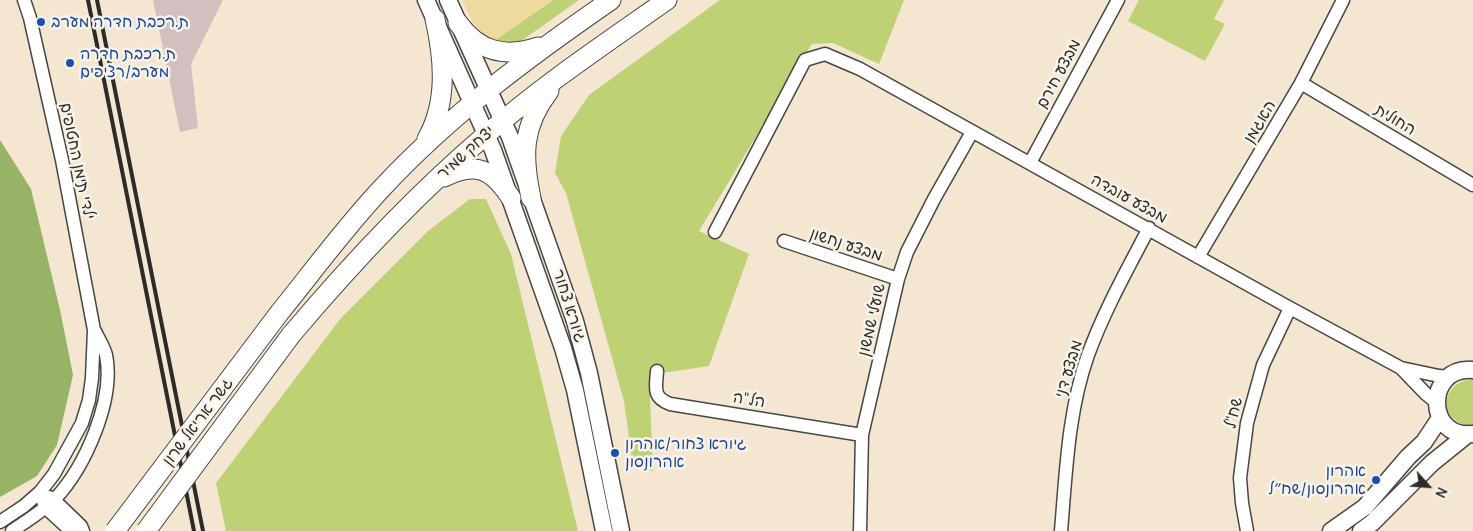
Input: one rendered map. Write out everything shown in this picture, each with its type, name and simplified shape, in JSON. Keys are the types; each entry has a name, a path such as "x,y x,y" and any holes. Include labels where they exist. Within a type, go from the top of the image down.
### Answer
{"main road":[{"name":"יצחק שמיר","path":"280,312 356,217 423,146 473,102 547,44 611,0"},
{"name":"יצחק שמיר","path":"291,335 365,250 406,208 487,134 564,74 667,0"},
{"path":"423,146 437,116 442,85 441,52 435,19"},
{"path":"458,23 482,45 501,53 527,51 547,44"},
{"path":"531,198 524,155 529,128 544,98 564,74"},
{"path":"432,184 455,171 480,169 494,176 503,185 511,198"},
{"name":"גשר אריאל שרון","path":"115,531 280,312"},
{"name":"גשר אריאל שרון","path":"146,531 291,335"}],"street":[{"name":"ילדי תימן החטופים","path":"0,522 24,506 40,492 63,460 82,423 89,400 92,378 94,330 62,160 30,18 24,0"},
{"name":"גיורא צחור","path":"426,0 487,134 563,348 575,390 604,531"},
{"name":"גיורא צחור","path":"448,0 503,120 575,321 587,364 622,531"},
{"name":"מבצע חירם","path":"1030,163 1118,0"},
{"name":"האגמן","path":"1198,257 1301,83 1344,0"},
{"name":"מבצע עובדה","path":"715,232 805,60 825,54 860,69 1290,308 1402,368 1448,377"},
{"name":"החולית","path":"1301,83 1473,184"},
{"name":"שועלי שמשון","path":"860,531 862,435 898,279 907,252 916,234 972,132"},
{"name":"מבצע דני","path":"1061,531 1074,410 1088,356 1109,305 1148,228"},
{"name":"מבצע נחשון","path":"784,241 898,279"},
{"name":"שח\"ל","path":"1247,531 1240,478 1247,423 1263,365 1290,308"},
{"name":"ילדי תימן החטופים","path":"12,531 50,503 65,486 87,450 98,424 104,402 107,376 106,354 94,330"},
{"name":"מבצע עובדה","path":"1402,368 1436,402"},
{"path":"1471,434 1452,430 1440,418 1436,402 1438,392 1448,377 1457,372 1473,370"},
{"name":"הל\"ה","path":"657,371 656,392 661,400 670,404 862,435"},
{"path":"1331,531 1364,507 1408,457 1424,442 1440,418"},
{"path":"1361,531 1372,523 1432,463 1471,434"},
{"path":"40,492 71,531"},
{"path":"50,503 81,526 83,531"}],"shaded area":[{"path":"153,0 223,0 191,64 198,128 180,132"}],"green space":[{"path":"553,0 579,0 516,43 491,43"},
{"path":"720,0 904,0 879,64 833,43 812,44 699,231 749,254 709,366 649,375 653,471 633,467 624,401 566,193 555,173 561,136 589,95"},
{"path":"1139,0 1224,0 1214,19 1225,24 1205,61 1128,21"},
{"path":"0,140 31,189 60,310 73,375 57,445 37,476 0,497"},
{"path":"470,199 486,199 511,254 578,531 226,531 216,483 341,318 428,231"},
{"path":"1473,379 1473,426 1462,424 1453,418 1448,411 1447,403 1448,395 1453,387"}],"sand":[{"path":"462,0 552,0 491,43 473,23"}],"railway":[{"path":"88,0 194,531"},
{"path":"97,0 203,531"}],"place":[{"name":"ת.רכבת חדרה מערב","path":"41,22"},
{"name":"ת.רכבת חדרה מערב/רציפים","path":"70,63"},
{"name":"גיורא צחור/אהרון אהרונסון","path":"615,453"},
{"name":"אהרון אהרונסון/שח״ל","path":"1376,480"}]}
